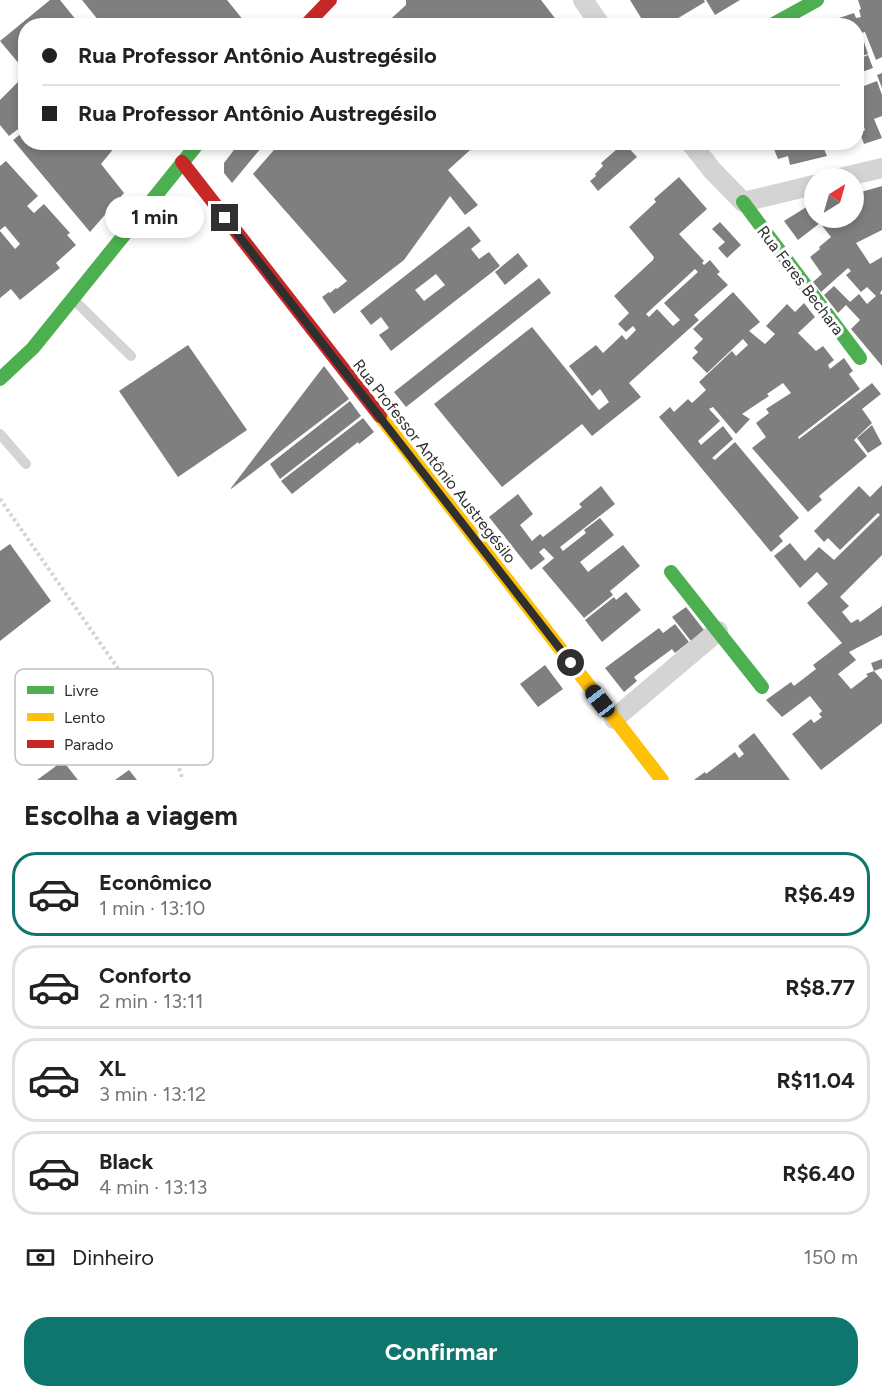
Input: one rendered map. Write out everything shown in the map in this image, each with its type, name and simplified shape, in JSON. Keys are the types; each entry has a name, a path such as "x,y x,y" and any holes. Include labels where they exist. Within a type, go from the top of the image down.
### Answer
{"street":[{"path":"313,18 330,0"},
{"path":"583,0 595,18"},
{"path":"784,18 817,0"},
{"path":"0,379 33,348 192,150"},
{"name":"Rua Feres Bechara","path":"696,150 743,202 860,358"},
{"name":"Rua Professor Antônio Austregésilo","path":"182,162 662,780"},
{"path":"864,172 882,168"},
{"path":"743,202 804,187"},
{"path":"671,572 762,687"},
{"path":"614,719 718,631"}],"lane":[{"path":"72,298 130,356"},
{"path":"0,434 26,464"}],"path":[{"path":"0,500 118,669"},
{"path":"177,765 183,780"}],"building":[{"path":"50,0 60,0 75,18 28,18"},
{"path":"82,0 227,0 242,18 97,18"},
{"path":"406,0 541,0 555,18 392,18 406,5"},
{"path":"630,0 704,0 705,2 678,18 641,18"},
{"path":"706,0 740,0 715,15"},
{"path":"858,0 882,0 882,57 876,60 864,32 864,18 856,18 861,17 859,10 861,9"},
{"path":"854,13 856,18 839,18"},
{"path":"18,26 18,62 0,41"},
{"path":"864,42 868,54 864,55"},
{"path":"868,55 873,68 864,71 864,57"},
{"path":"882,73 882,88 877,75"},
{"path":"877,81 882,95 882,116 874,119 882,138 864,144 865,130 864,86"},
{"path":"18,82 18,129 9,136 0,125 0,100"},
{"path":"18,136 18,146 13,140"},
{"path":"21,150 112,150 101,164 124,193 90,232"},
{"path":"234,150 259,150 232,183 224,173 224,163"},
{"path":"274,150 470,150 448,170 478,205 465,215 450,196 404,260 334,314 322,297 347,281 253,174"},
{"path":"616,150 630,150 637,157 598,191 590,181 603,166 601,163"},
{"path":"774,150 824,150 827,156 790,165 788,156 778,159"},
{"path":"6,161 38,196 27,206 34,213 44,204 70,233 67,235 76,245 56,263 60,268 20,300 11,289 0,298 0,231 15,249 20,244 5,226 0,230 0,166"},
{"path":"679,177 707,209 679,234 704,261 702,263 704,265 710,260 720,272 717,274 728,285 694,315 699,320 629,383 641,397 592,436 582,424 502,487 434,404 532,327 599,410 609,402 600,389 592,396 569,366 596,345 603,353 622,335 626,340 636,330 633,326 626,332 618,324 629,313 614,296 653,260 654,257 629,227 656,202 654,199","holes":["695,269 698,272 664,303 680,320 673,326 657,309 649,317 646,314"]},
{"path":"882,186 882,230 856,243 870,264 882,257 882,290 880,293 882,295 882,366 851,329 860,320 846,305 838,313 824,295 834,286 850,302 859,294 867,304 876,296 867,287 861,292 846,275 851,271 848,268 821,292 813,282 822,274 810,257 831,237 824,228 864,228 864,191"},
{"path":"804,208 804,228 814,228 798,240 784,221"},
{"path":"720,222 741,245 727,258 718,248 725,242 712,229"},
{"path":"469,226 481,241 471,249 479,259 489,252 500,266 391,351 379,335 389,328 381,317 371,325 360,311","holes":["436,274 445,285 424,301 415,290"]},
{"path":"518,253 528,266 505,285 495,272"},
{"path":"539,278 551,293 406,407 394,392"},
{"path":"733,292 760,322 749,331 765,344 775,334 766,326 787,304 795,312 804,303 815,317 798,333 816,351 823,346 834,360 828,365 830,369 844,358 853,371 849,374 860,389 798,437 799,439 872,383 881,394 862,409 872,423 854,440 867,456 819,496 822,500 808,512 752,448 766,437 756,423 769,413 766,409 791,393 783,383 767,394 769,396 742,414 750,419 736,434 713,407 709,409 720,421 698,441 701,445 723,426 733,439 712,458 715,460 735,442 799,518 779,536 783,541 771,552 659,417 670,407 674,412 688,399 692,403 706,390 699,382 732,351 736,356 748,345 743,339 707,373 692,358 698,352 694,348 703,339 693,329"},
{"path":"188,345 247,430 178,477 119,391"},
{"path":"324,366 349,399 231,489 231,488"},
{"path":"350,401 361,416 280,479 270,464"},
{"path":"363,418 374,432 292,494 281,481"},
{"path":"872,425 882,444 868,453 857,438"},
{"path":"882,485 882,555 840,597 849,606 842,612 851,623 858,619 860,622 882,606 882,635 849,652 856,660 838,674 851,689 868,676 866,674 874,671 882,680 882,723 821,770 792,734 811,719 814,723 822,717 819,714 822,711 810,696 782,717 766,700 791,682 794,686 816,669 813,665 842,643 807,603 828,584 817,572 800,588 774,556 790,543 805,561 819,547 834,560 880,515 878,513 840,550 828,538 824,542 814,531 859,486 870,497"},
{"path":"601,486 615,504 560,547 563,551 586,533 584,530 600,518 614,535 580,562 588,572 623,545 640,566 610,591 613,595 584,618 542,568 554,558 544,548 539,552 545,559 531,570 489,517 518,494 533,514 520,525 532,541 540,534 543,537 582,507 579,504"},
{"path":"10,544 51,601 0,641 0,551"},
{"path":"626,592 641,610 602,642 585,620 614,597 616,600"},
{"path":"686,607 704,630 691,641 672,617"},
{"path":"675,624 689,642 675,653 672,649 634,677 637,681 624,692 605,668 659,628 663,633"},
{"path":"882,659 882,668 874,671 871,663"},
{"path":"545,665 563,689 538,707 520,684"},
{"path":"754,733 790,780 694,780 705,772 706,774 735,752 739,758 744,754 738,746"},
{"path":"58,765 66,765 78,780 37,780"},
{"path":"129,770 137,780 115,780"}],"traffic: fast":[{"path":"784,18 817,0"},
{"path":"0,379 33,348 193,150"},
{"path":"743,202 860,358"},
{"path":"671,572 762,687"}],"traffic: slow":[{"path":"380,416 662,780"}],"traffic: jam":[{"path":"313,18 330,0"},
{"path":"182,162 380,416"}],"route":[{"path":"225,218 571,663"}]}
